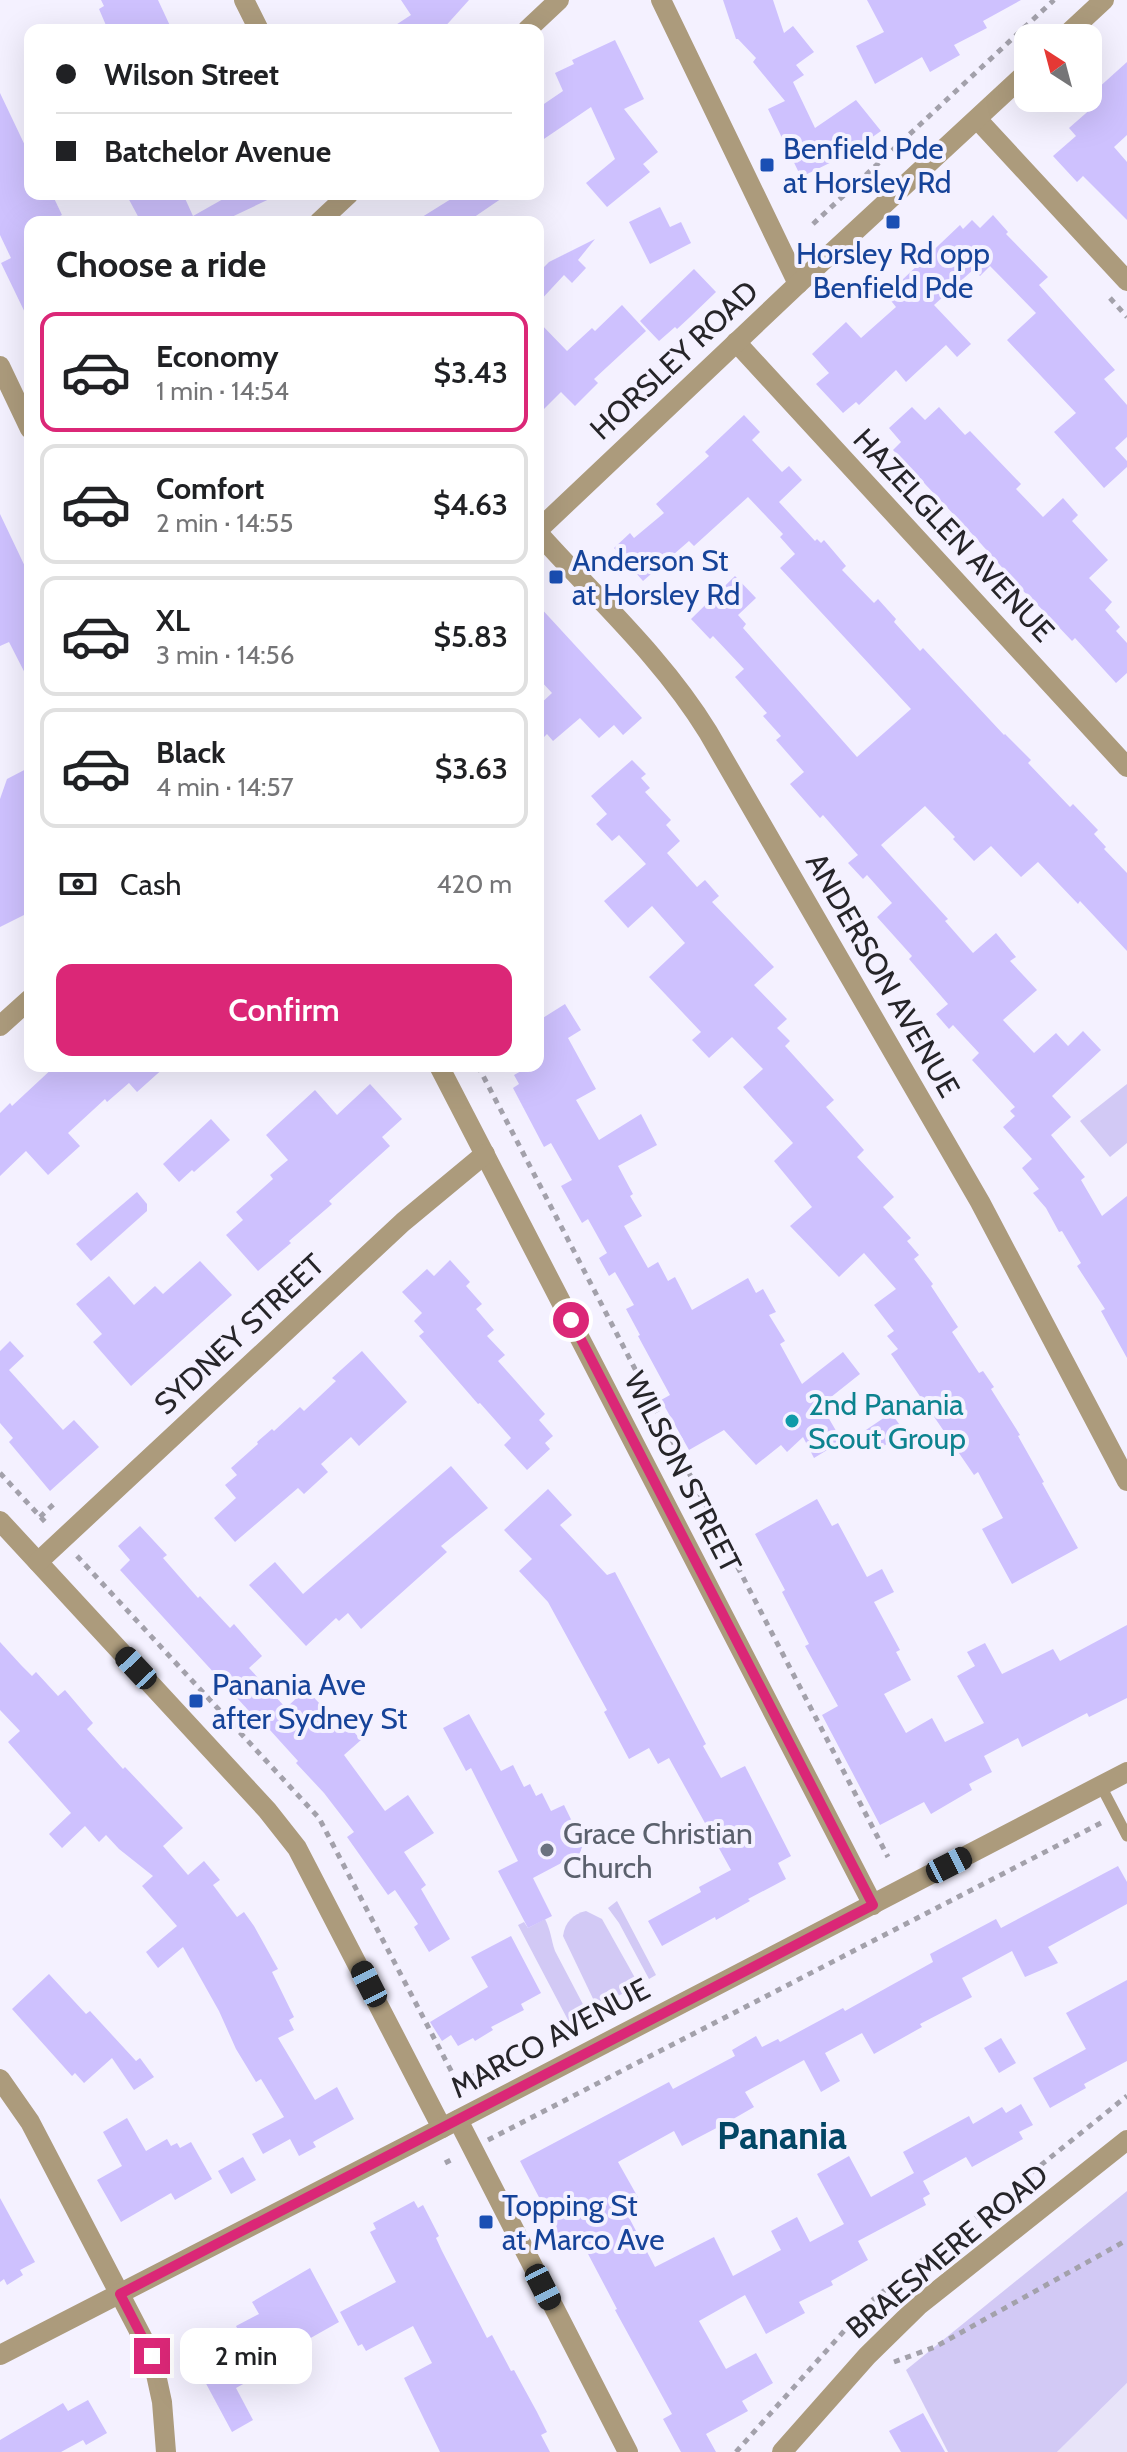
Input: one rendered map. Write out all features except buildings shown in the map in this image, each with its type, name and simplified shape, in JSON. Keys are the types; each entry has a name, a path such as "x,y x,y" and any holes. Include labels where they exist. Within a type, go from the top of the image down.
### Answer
{"street":[{"path":"244,0 256,24"},
{"path":"533,24 559,0"},
{"path":"661,0 798,284"},
{"path":"1074,24 1090,5"},
{"name":"HORSLEY ROAD","path":"544,525 1014,84"},
{"path":"977,119 1127,281"},
{"path":"325,216 340,200"},
{"name":"HAZELGLEN AVENUE","path":"736,342 1127,767"},
{"path":"0,366 24,416"},
{"name":"ANDERSON AVENUE","path":"544,538 662,668 708,732 980,1202 1127,1481"},
{"path":"0,1026 24,1004"},
{"name":"WILSON STREET","path":"442,1072 873,1905"},
{"name":"SYDNEY STREET","path":"38,1562 403,1222 485,1154"},
{"path":"0,1521 267,1810 297,1848 450,2124 472,2149 628,2452"},
{"name":"MARCO AVENUE","path":"0,2355 1127,1772"},
{"path":"0,2079 30,2122 152,2356 162,2402 166,2452"},
{"name":"BRAESMERE ROAD","path":"782,2452 867,2356 918,2306 1127,2140"}],"lane":[{"path":"1101,1786 1127,1836"}],"path":[{"path":"813,224 1054,0"},
{"path":"481,1072 888,1857"},
{"path":"40,1517 56,1502"},
{"path":"445,2163 1116,1815"},
{"path":"736,2452 870,2302 1127,2096"},
{"path":"867,2356 889,2364 935,2347 1127,2240"}],"shaded area":[{"path":"1127,1084 1127,1143 1110,1157 1080,1121"},
{"path":"617,1901 656,1975 649,1979 608,1908"},
{"path":"586,1911 602,1919 639,1985 597,2007 563,1936 570,1919"},
{"path":"545,1919 555,1951 587,2012 569,2022 518,1925 524,1922 528,1928"},
{"path":"1127,2191 1127,2383 1057,2452 948,2452 906,2370"},
{"path":"1127,2383 1127,2452 1057,2452"}],"place":[{"name":"Benfield Pde at Horsley Rd","path":"767,165"},
{"name":"Horsley Rd opp Benfield Pde","path":"893,222"},
{"name":"Anderson St at Horsley Rd","path":"556,577"},
{"name":"2nd Panania Scout Group","path":"792,1421"},
{"name":"Panania Ave after Sydney St","path":"196,1701"},
{"name":"Grace Christian Church","path":"547,1850"},
{"name":"Topping St at Marco Ave","path":"486,2222"}],"district":[{"name":"Panania","path":"782,2135"}],"route":[{"path":"152,2356 120,2294 873,1905 571,1320"}]}
